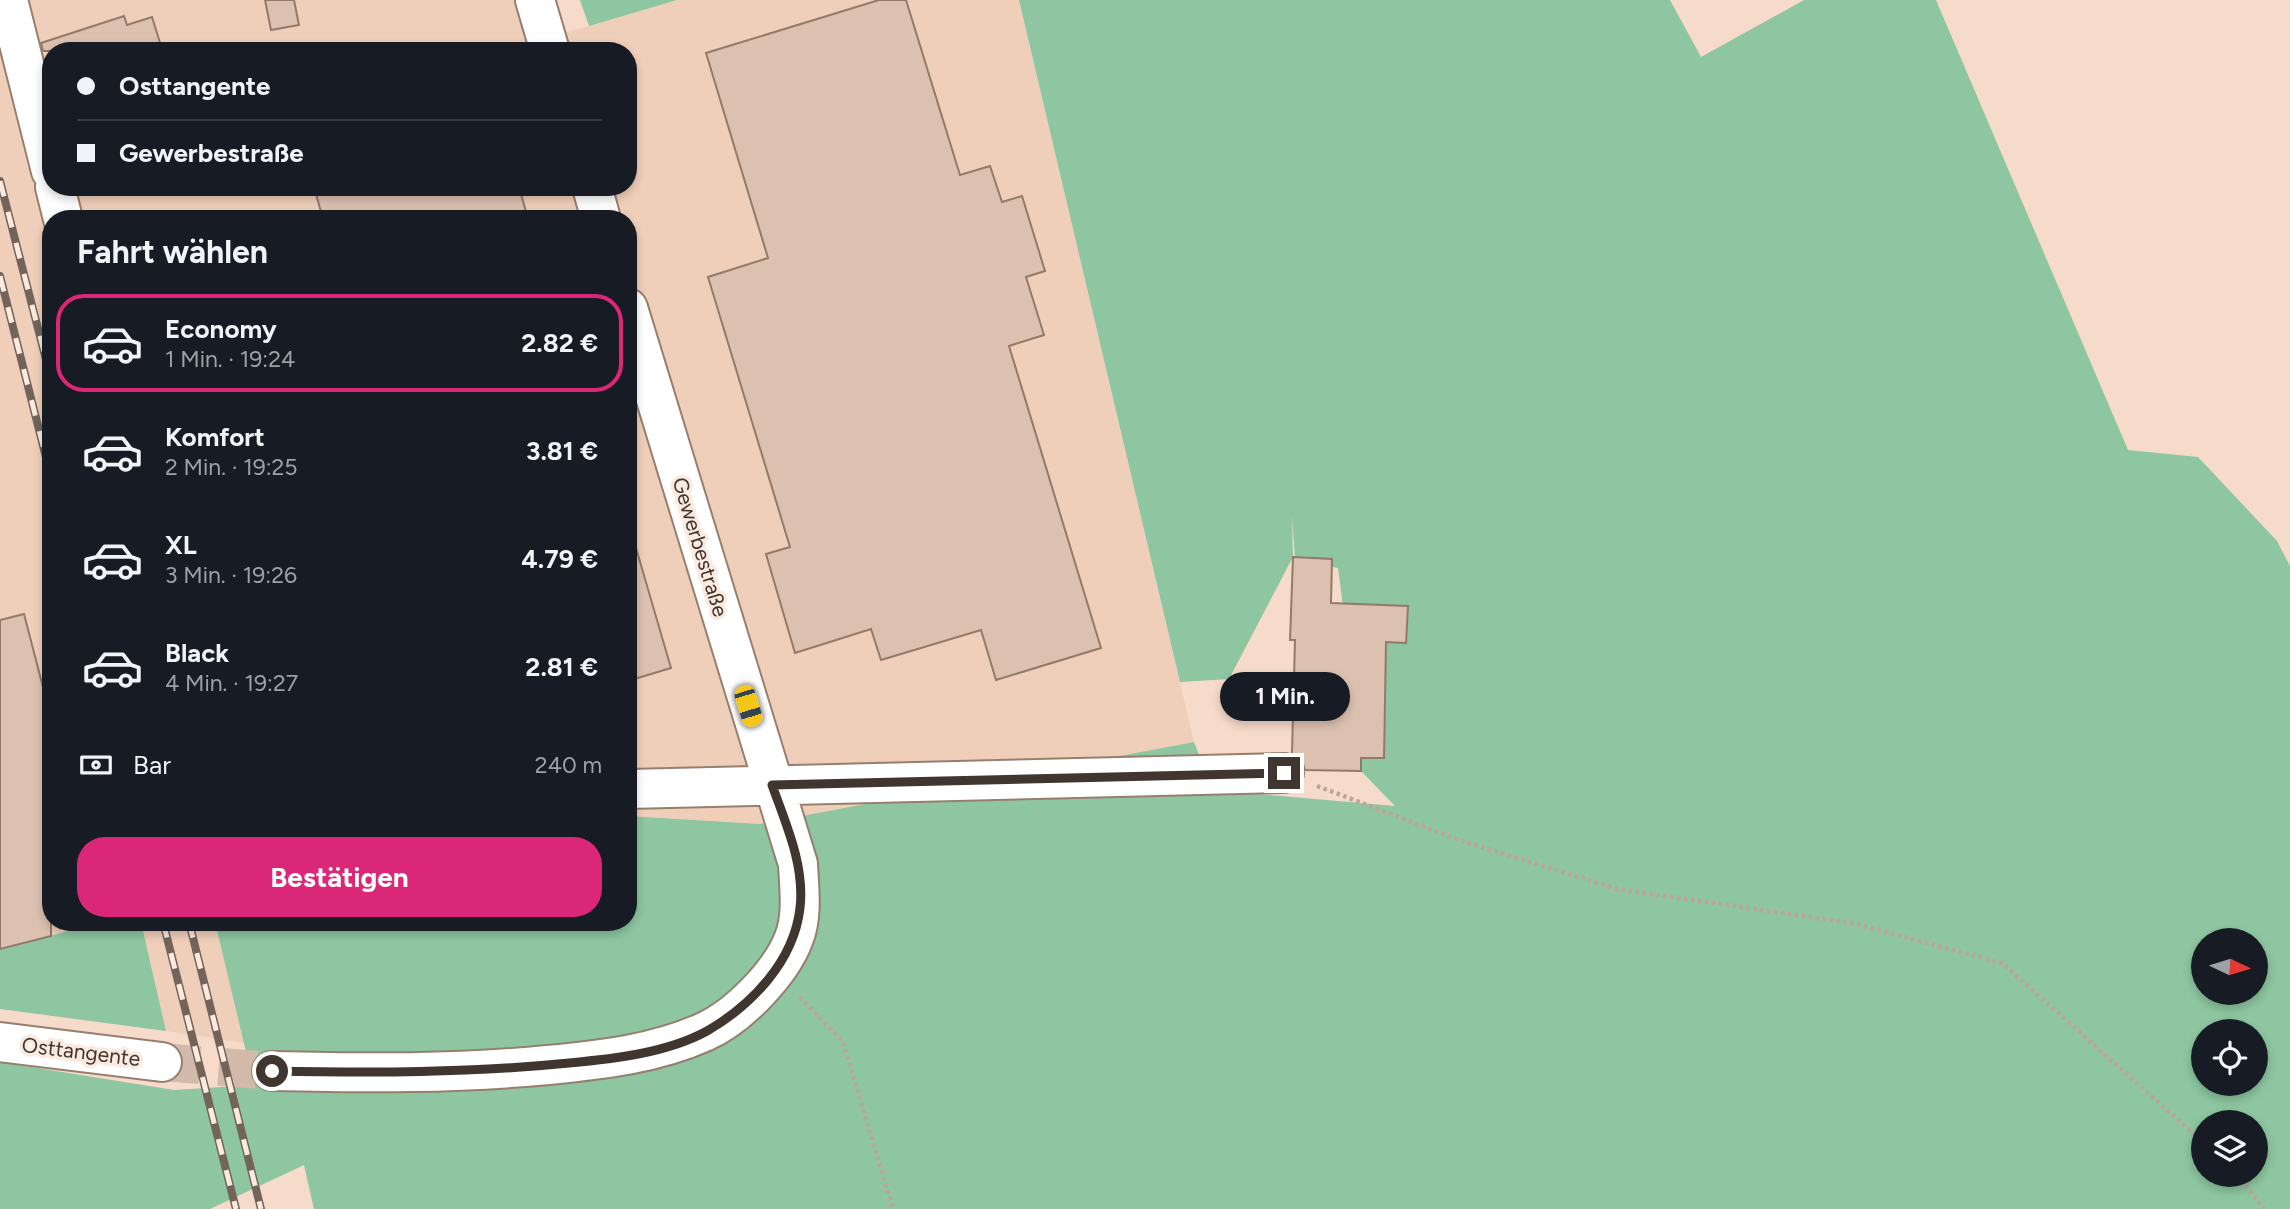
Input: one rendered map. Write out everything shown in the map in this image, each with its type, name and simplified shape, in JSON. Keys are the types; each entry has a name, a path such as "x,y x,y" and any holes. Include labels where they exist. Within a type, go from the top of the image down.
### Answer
{"street":[{"path":"8,0 42,135"},
{"path":"535,0 547,42"},
{"name":"Gewerbestraße","path":"637,338 772,785"},
{"path":"637,789 1284,773"},
{"path":"272,1071 477,1072 596,1060 660,1048 706,1031 743,1006 775,972 795,937 800,906 798,864 772,785"},
{"name":"Osttangente","path":"0,1042 162,1062"}],"path":[{"path":"1284,773 1459,839 1617,889 1852,923 2002,963 2191,1131"},
{"path":"775,972 843,1042 893,1209"},
{"path":"2247,1187 2264,1209"}],"shaded area":[{"path":"0,0 524,0 537,41 677,0 1019,0 1194,742 760,824 637,817 637,210 42,210 42,931 68,931 0,949"},
{"path":"143,931 217,931 245,1043 166,1031"}],"green space":[{"path":"580,0 677,0 589,26"},
{"path":"1019,0 1670,0 1701,57 1804,0 1936,0 2128,450 2198,457 2277,541 2290,566 2290,1209 314,1209 304,1165 210,1209 0,1209 0,1062 174,1090 254,1085 217,931 637,931 637,817 760,824 1194,742 1213,790 1395,806 1361,771 1361,758 1384,758 1385,694 1343,606 1338,568 1295,558 1292,515 1293,557 1229,679 1180,682"},
{"path":"68,931 143,931 166,1031 0,1009 0,949"}],"building":[{"path":"265,0 294,0 299,25 271,30"},
{"path":"879,0 906,0 960,175 990,166 1002,202 1022,196 1045,271 1026,277 1044,335 1009,346 1101,648 996,680 981,630 881,660 871,629 795,653 766,554 790,547 708,277 768,258 706,53"},
{"path":"124,16 127,25 152,17 160,42 44,42"},
{"path":"317,196 522,196 525,210 320,210"},
{"path":"637,551 671,668 637,678"},
{"path":"1293,557 1332,559 1331,603 1408,606 1406,643 1386,642 1384,758 1361,758 1361,771 1305,770 1302,761 1292,753 1295,640 1290,640"},
{"path":"24,614 42,683 42,931 51,931 51,936 0,949 0,620"}],"tunnel":[{"path":"162,1062 272,1071"}],"railway":[{"path":"0,181 42,344"},
{"path":"0,276 42,442"},
{"path":"165,931 236,1209"},
{"path":"191,931 261,1209"}],"route":[{"path":"272,1071 477,1072 596,1060 660,1048 706,1031 743,1006 775,972 795,937 800,906 798,864 772,785 1284,773"}]}
